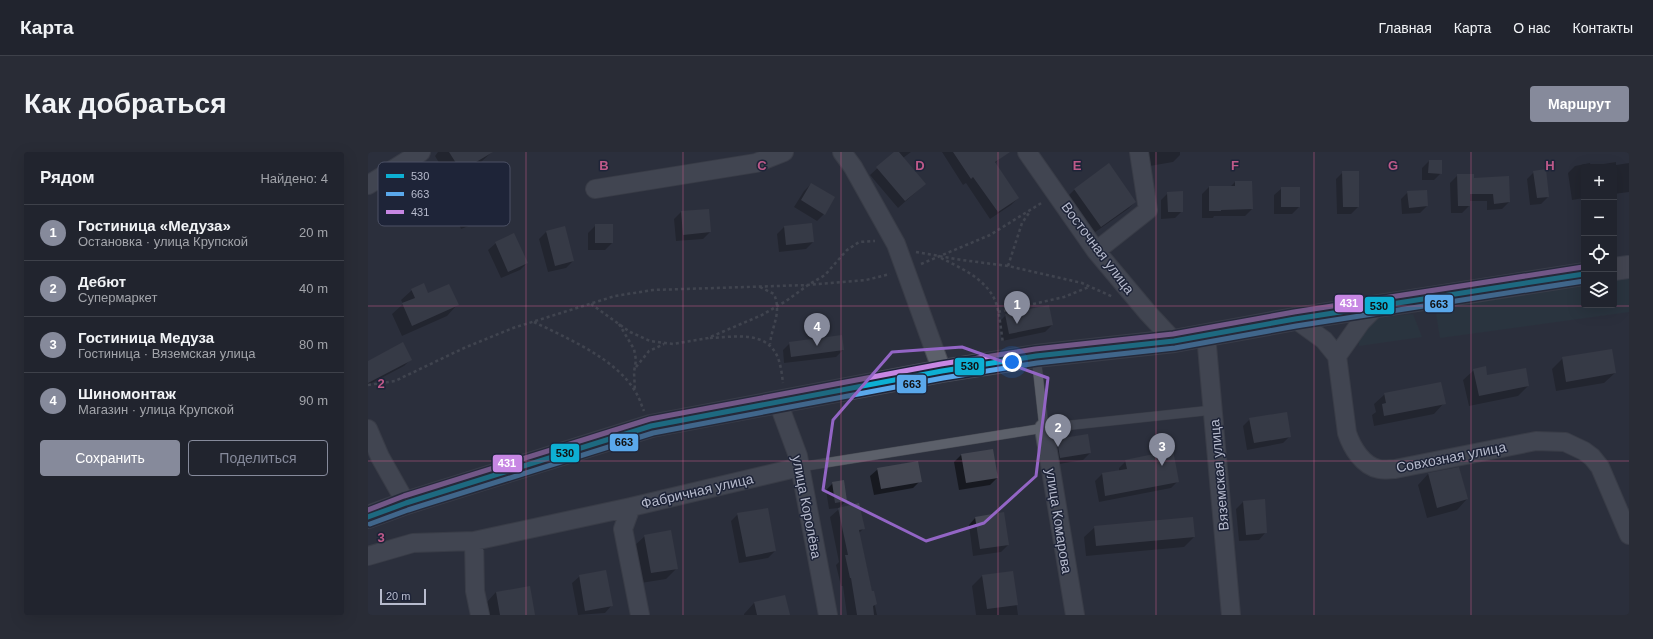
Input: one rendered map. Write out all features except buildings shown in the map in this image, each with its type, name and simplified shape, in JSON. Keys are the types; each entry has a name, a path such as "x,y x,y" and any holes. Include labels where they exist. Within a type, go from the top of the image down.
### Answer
{"main road":[{"path":"1617,269 1629,267"},
{"path":"368,517 406,503 651,426 942,371 1036,356 1174,341 1378,305 1581,274"}],"street":[{"path":"595,189 756,164 784,152"},
{"path":"842,152 853,167 896,244 942,371"},
{"name":"Восточная улица","path":"1027,152 1096,251 1148,313 1174,341"},
{"path":"1096,251 1148,210 1139,152"},
{"path":"404,162 418,153"},
{"path":"368,185 378,179"},
{"path":"1295,319 1319,336 1337,356 1361,322 1378,305"},
{"name":"Вяземская улица","path":"1206,335 1231,615"},
{"name":"Совхозная улица","path":"1337,356 1347,433 1350,444 1363,460 1379,469 1395,469 1536,441 1565,442 1584,451 1592,457 1600,467 1629,535"},
{"name":"улица Королёва","path":"782,401 798,456 828,615"},
{"name":"улица Комарова","path":"1044,428 1075,615"},
{"path":"368,429 374,454 406,503"},
{"name":"Фабричная улица","path":"640,615 623,529 631,507 800,467"},
{"path":"368,556 413,543 474,541 631,507"},
{"path":"474,541 475,591 480,615"}],"lane":[{"path":"1036,356 1044,428"},
{"path":"800,467 1044,428 1213,410"}],"path":[{"path":"368,385 395,381 464,348 513,328 615,296 653,290 808,285 866,280 906,270 990,235 1032,210 1055,192"},
{"path":"1008,266 1022,222 1032,210"},
{"path":"708,338 762,315 778,306 825,274 847,250 859,242 872,240 896,244 918,253 1008,266 1082,283 1119,300"},
{"path":"938,257 962,268 993,294 998,312 1006,361"},
{"path":"757,286 774,294 778,306 778,314 774,320 770,344"},
{"path":"998,312 1064,297 1090,287"},
{"path":"591,304 639,337 650,341 673,344 708,338 748,336 759,338 770,344 778,358 782,401"},
{"path":"534,321 592,352 613,368 635,391 651,426"},
{"path":"618,323 634,349 636,360 635,391"},
{"path":"635,368 649,351 664,343"}],"highlighted area":[{"path":"962,347 1048,378 1036,476 984,523 926,541 823,490 833,420 892,352"}],"shaded area":[{"path":"1629,276 1629,312 1440,338 1435,307 1581,283 1581,308 1617,308 1617,278"},
{"path":"1413,314 1422,337 1359,346 1358,320"}],"transit line":[{"name":"431","path":"368,510 404,496 650,419 941,364 1035,349 1173,334 1294,312 1581,267"},
{"name":"530","path":"368,517 406,503 651,426 942,371 1036,356 1174,341 1295,319 1581,274"},
{"name":"663","path":"370,524 408,510 653,433 943,378 1037,363 1175,348 1296,326 1581,281"}],"place":[{"name":"Гостиница «Медуза»","path":"1017,324"},
{"name":"Шиномонтаж","path":"817,346"},
{"name":"Дебют","path":"1058,447"},
{"name":"Гостиница Медуза","path":"1162,466"}]}
